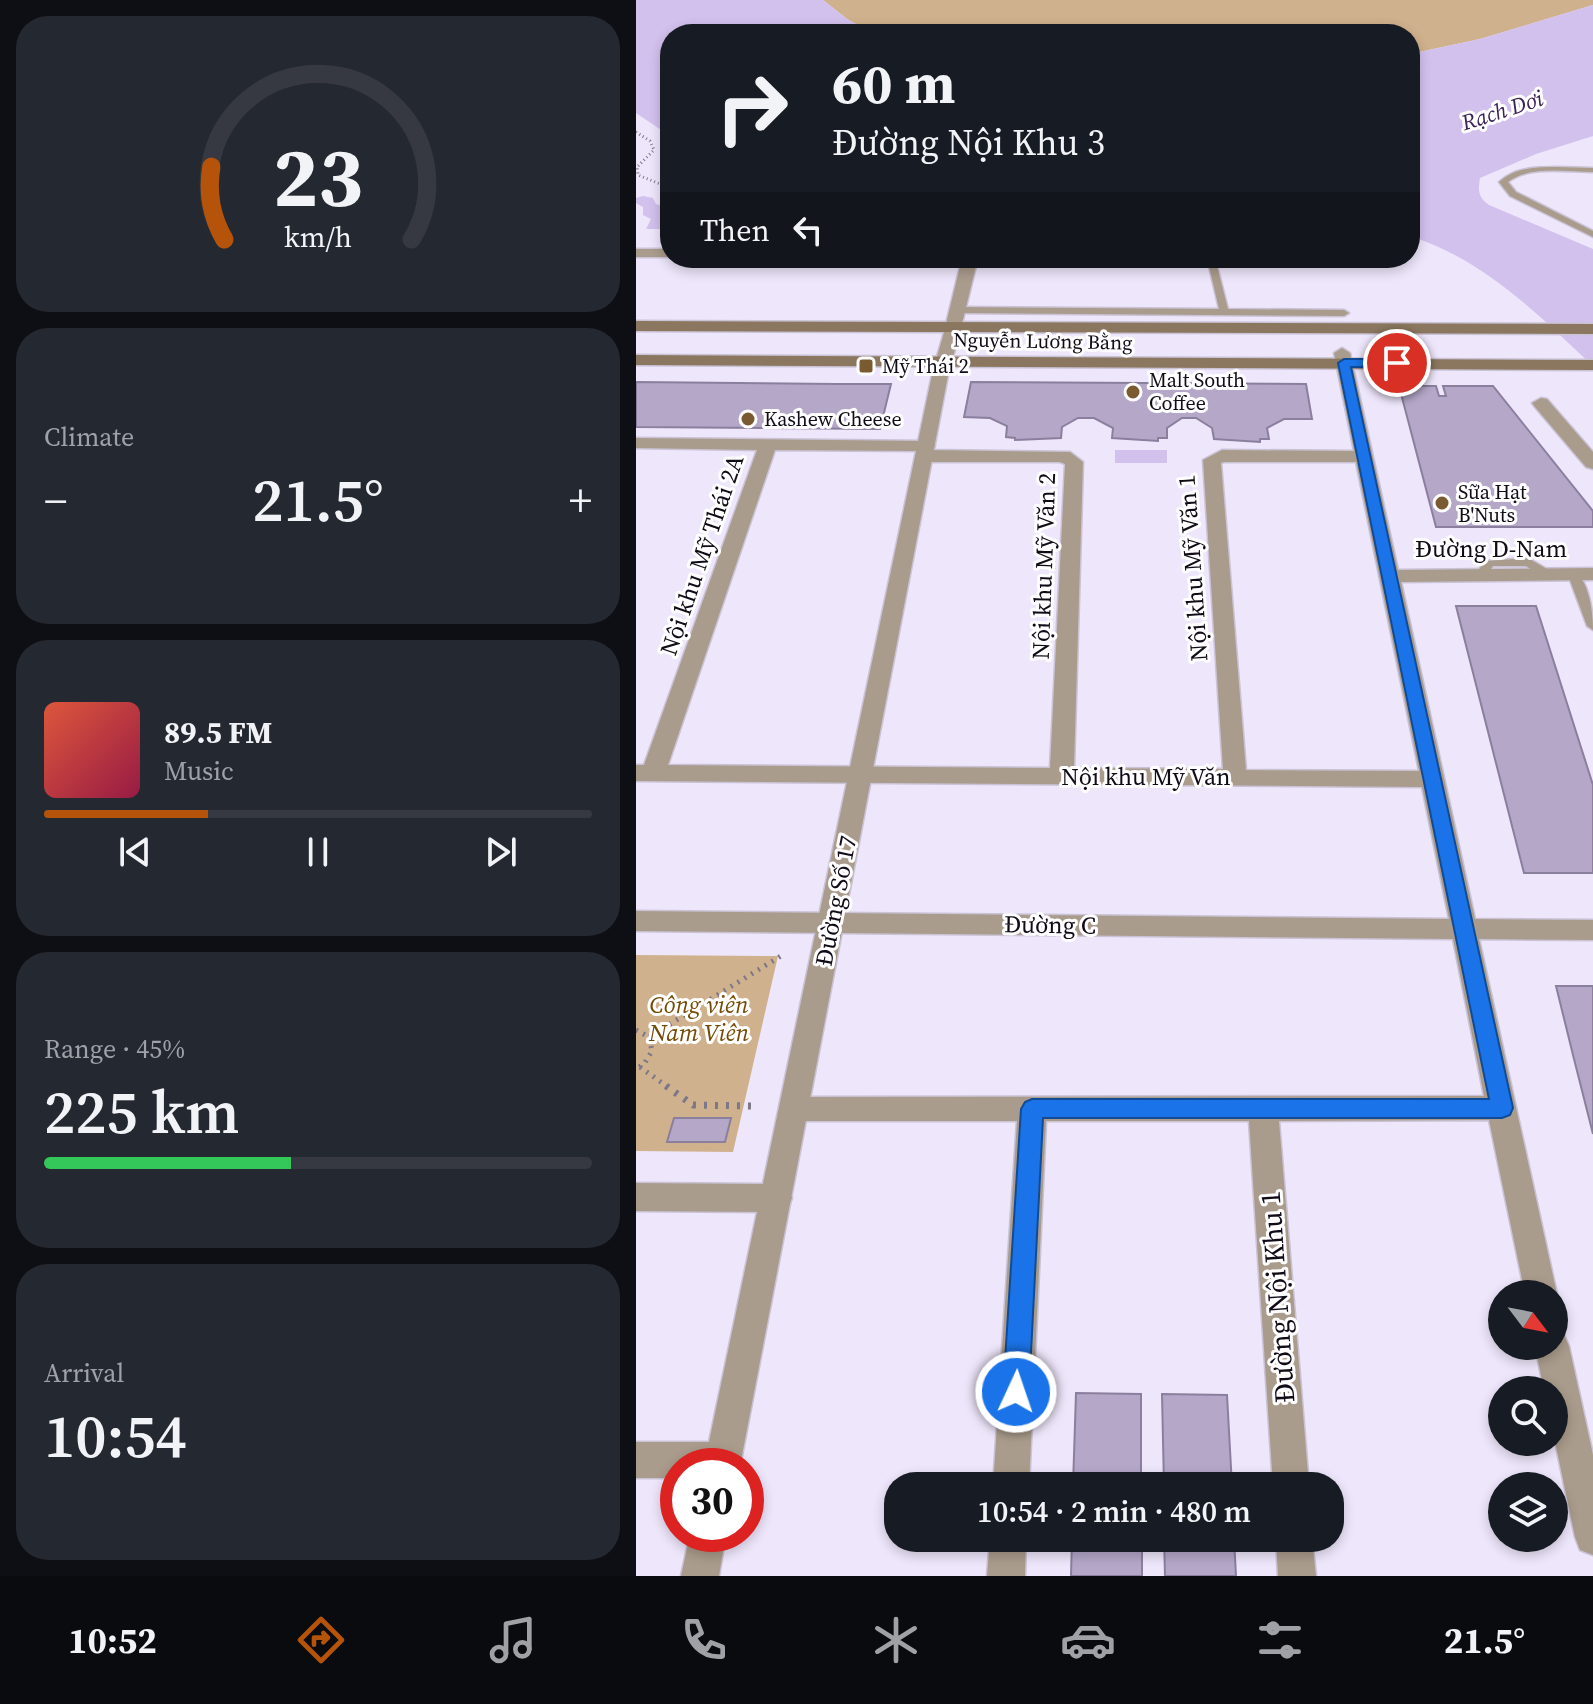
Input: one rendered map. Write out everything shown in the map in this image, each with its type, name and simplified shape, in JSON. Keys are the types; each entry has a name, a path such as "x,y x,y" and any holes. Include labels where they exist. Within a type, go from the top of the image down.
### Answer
{"main road":[{"name":"Nguyễn Lương Bằng","path":"636,326 948,345"},
{"path":"1446,346 1593,329"},
{"name":"Nguyễn Lương Bằng","path":"636,335 1343,358 1446,346"},
{"path":"1446,346 1593,339"},
{"name":"Nguyễn Lương Bằng","path":"636,360 948,345"},
{"name":"Nguyễn Lương Bằng","path":"636,351 948,345 1446,346"},
{"path":"1446,346 1593,354"},
{"path":"1446,346 1593,365"}],"street":[{"path":"636,253 660,253"},
{"name":"Đường Số 17","path":"726,1448 925,451 968,268"},
{"path":"1343,358 1538,1280"},
{"path":"1541,403 1593,463"},
{"path":"637,445 768,444 925,451"},
{"name":"Nội khu Mỹ Thái 2A","path":"644,773 768,444"},
{"name":"Nội khu Mỹ Văn 2","path":"925,451 1064,456 1074,462 1062,776"},
{"name":"Nội khu Mỹ Văn 1","path":"1235,778 1212,460 1222,456 1364,457"},
{"name":"Đường D-Nam","path":"1389,576 1584,574"},
{"name":"Nội khu Mỹ Văn","path":"644,773 1432,779"},
{"name":"Đường C","path":"636,921 1593,930"},
{"path":"795,1109 1502,1108"},
{"path":"1012,1472 1032,1109"},
{"name":"Đường Nội Khu 1","path":"1263,1109 1290,1472"},
{"path":"636,1197 777,1198"},
{"path":"1555,1360 1592,1525"},
{"path":"636,1460 660,1461"},
{"path":"700,1576 705,1552"},
{"path":"1006,1576 1007,1552"},
{"path":"1295,1552 1297,1576"}],"lane":[{"path":"1593,170 1529,171 1513,174 1503,182 1513,194 1593,234"},
{"path":"1213,268 1224,311"},
{"path":"959,310 1344,313"},
{"path":"1584,574 1593,626"}],"path":[{"path":"636,132 650,141 654,150 637,167 638,175 660,185"},
{"path":"649,1037 784,954"},
{"path":"636,1030 649,1037 652,1051 638,1068 693,1105 751,1106"}],"green space":[{"path":"823,0 1593,0 1593,5 1480,39 1420,52 1420,24 856,24"},
{"name":"Công viên Nam Viên","path":"636,955 778,956 733,1152 636,1151"}],"water":[{"path":"636,0 823,0 856,24 660,24 660,129 636,113"},
{"name":"Rạch Dơi","path":"1593,5 1593,136 1536,154 1480,178 1479,187 1481,196 1489,205 1593,249 1593,366 1509,290 1462,259 1420,240 1420,52 1480,39"},
{"path":"636,198 653,198 660,205 660,229 646,229 651,219 643,215 643,207 636,203"},
{"path":"1115,450 1167,450 1167,463 1115,463"}],"building":[{"path":"636,382 891,384 880,429 636,427"},
{"path":"971,382 1306,384 1312,419 1284,419 1267,428 1269,439 1260,439 1260,442 1214,439 1212,428 1196,418 1182,418 1167,428 1167,438 1158,438 1158,441 1112,438 1113,428 1094,418 1078,418 1062,427 1061,438 1015,440 1006,437 1007,426 990,418 964,417"},
{"path":"1399,386 1436,386 1439,396 1446,396 1443,386 1493,386 1593,511 1593,527 1436,527"},
{"path":"1456,606 1536,606 1593,785 1593,873 1524,873"},
{"path":"1556,986 1593,986 1593,1134 1574,1059"},
{"path":"674,1118 731,1118 725,1142 667,1142"},
{"path":"1076,1393 1141,1394 1141,1472 1073,1472"},
{"path":"1162,1394 1227,1395 1231,1472 1164,1472"},
{"path":"1072,1552 1142,1552 1142,1576 1071,1576"},
{"path":"1164,1552 1235,1552 1236,1576 1165,1576"}],"place":[{"name":"Mỹ Thái 2","path":"866,366"},
{"name":"Malt South Coffee","path":"1133,392"},
{"name":"Kashew Cheese","path":"748,419"},
{"name":"Sữa Hạt B'Nuts","path":"1442,503"}],"route":[{"path":"1016,1392 1032,1109 1502,1108 1344,363 1397,363"}]}
